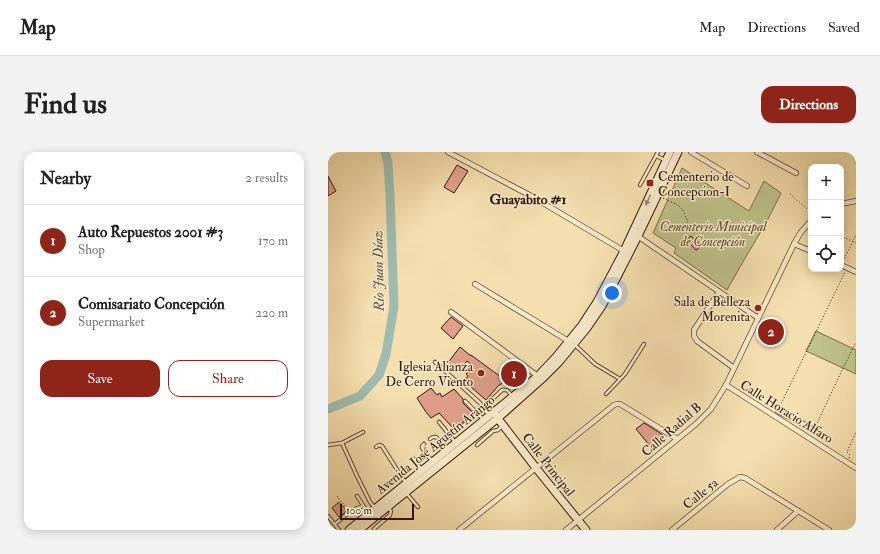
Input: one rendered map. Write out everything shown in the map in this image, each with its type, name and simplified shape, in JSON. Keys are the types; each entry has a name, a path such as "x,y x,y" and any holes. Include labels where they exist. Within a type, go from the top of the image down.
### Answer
{"main road":[{"name":"Avenida José Agustín Arango","path":"571,343 597,302 624,251 657,196 670,161 670,152"},
{"name":"Avenida José Agustín Arango","path":"361,529 406,492 424,473 451,451 481,432 490,418 540,377 555,358 587,328 602,306 615,281 635,234 670,161 678,152"},
{"name":"Calle Principal","path":"490,418 503,425 586,530"},
{"name":"Avenida José Agustín Arango","path":"348,530 406,483 424,473"}],"street":[{"path":"448,152 533,197 624,251"},
{"path":"691,152 747,186"},
{"path":"758,152 796,173"},
{"path":"844,203 856,201"},
{"name":"Calle Radial B","path":"566,530 696,424 711,409 726,385 794,244 808,224"},
{"path":"635,234 758,318"},
{"path":"794,244 808,250"},
{"path":"844,266 856,272"},
{"path":"475,284 571,343"},
{"path":"719,292 694,330 694,336 697,341 734,368"},
{"path":"451,312 540,377"},
{"name":"Calle Horacio Alfaro","path":"726,385 856,468"},
{"path":"459,530 614,405 620,404 677,439"},
{"path":"778,411 809,427"},
{"path":"780,420 784,414"},
{"name":"Calle 5a","path":"672,530 728,484 740,477 745,478 798,511"},
{"path":"777,530 798,511 829,530"}],"lane":[{"path":"640,185 658,152"},
{"path":"656,156 670,161"},
{"path":"571,343 595,364 620,379"},
{"path":"606,394 636,359 644,344"},
{"path":"435,362 480,403 490,418"},
{"path":"483,408 502,390 507,390 515,399"},
{"path":"465,400 478,414 490,418"},
{"path":"450,436 478,414"},
{"path":"439,422 458,446"},
{"path":"477,445 481,432 498,430 503,425"},
{"path":"328,445 342,443 363,432"},
{"path":"430,439 436,437 451,451"},
{"path":"342,443 370,502 375,508"},
{"path":"424,444 422,448 434,465"},
{"path":"376,447 379,445 382,446 406,483"},
{"path":"414,459 424,473"},
{"path":"395,478 400,475"},
{"path":"406,492 418,507"},
{"path":"357,496 368,514"},
{"path":"355,508 363,506"},
{"path":"374,529 391,514 391,510 388,507"},
{"path":"334,524 348,513"},
{"path":"328,516 339,530"}],"path":[{"path":"790,194 808,209"},
{"path":"657,196 678,205 683,210 692,233"},
{"path":"844,259 856,235"},
{"path":"844,237 856,243"},
{"path":"778,411 847,268"},
{"path":"810,439 856,342"},
{"path":"846,462 850,455 847,452 856,432"},
{"path":"337,496 348,513"}],"green space":[{"name":"Cementerio Municipal de Concepción","path":"682,168 749,211 764,181 781,193 766,223 727,290 674,253 676,248 653,233"},
{"path":"816,331 856,350 856,374 806,351"}],"building":[{"path":"457,165 468,171 454,193 444,187"},
{"path":"328,176 336,191 328,196"},
{"path":"691,236 701,246 696,250 686,240"},
{"path":"451,317 463,326 453,339 441,328"},
{"path":"770,323 778,326 771,342 763,339"},
{"name":"Iglesia Alianza De Cerro Viento","path":"460,347 505,380 486,400 464,381 468,376 466,374 473,366 467,361 457,372 447,364"},
{"path":"515,366 521,371 512,383 506,378"},
{"path":"431,388 437,395 440,393 442,397 454,389 463,399 463,403 474,414 454,429 439,413 431,418 417,398"},
{"path":"644,423 663,435 650,446 636,429"},
{"path":"339,502 347,511 339,517 332,508"}],"waterway":[{"name":"Río Juan Díaz","path":"328,409 360,396 379,375 386,354 394,306 390,196 388,163 385,152"}],"place":[{"name":"Cementerio de Concepcion-I","path":"650,183"},
{"name":"Sala de Belleza Morenita","path":"758,308"},
{"name":"Comisariato Concepción","path":"771,332"},
{"name":"Iglesia Alianza De Cerro Viento","path":"481,373"},
{"name":"Auto Repuestos 2001 #3","path":"514,374"}],"district":[{"name":"Guayabito #1","path":"528,199"}]}
